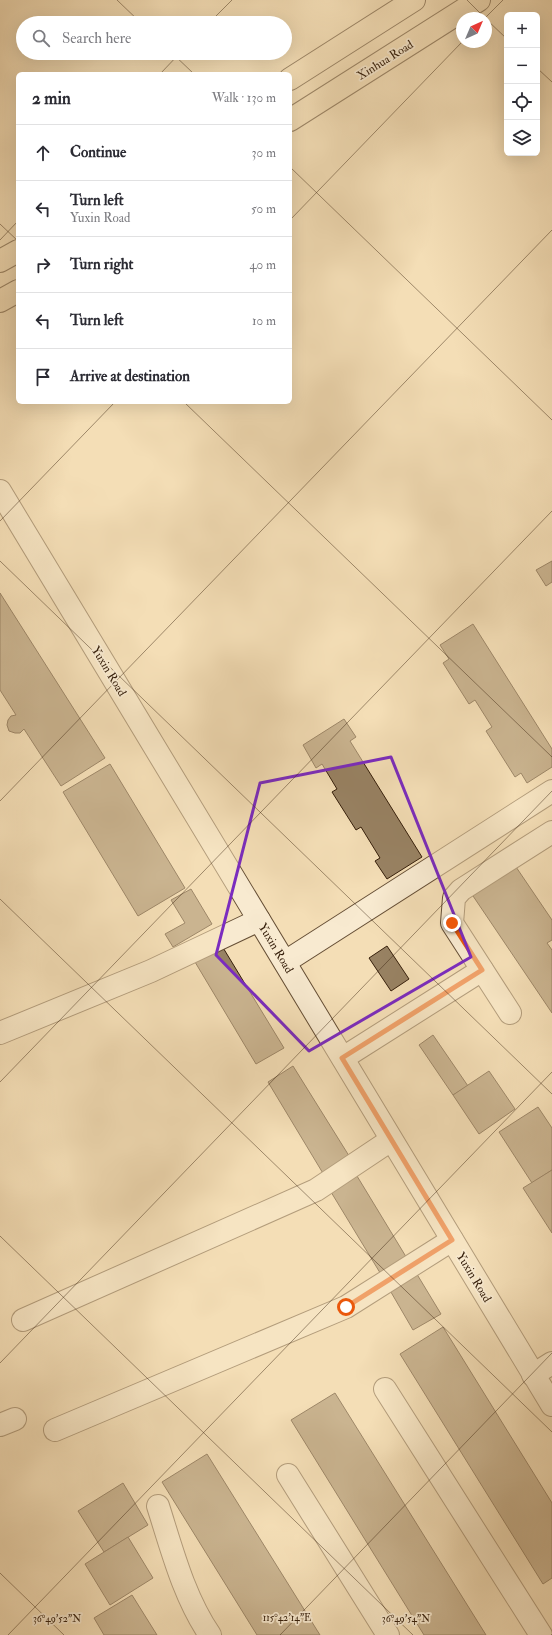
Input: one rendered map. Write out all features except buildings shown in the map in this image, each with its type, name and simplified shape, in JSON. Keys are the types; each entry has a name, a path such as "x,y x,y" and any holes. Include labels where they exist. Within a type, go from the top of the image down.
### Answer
{"main road":[{"path":"292,78 414,0"},
{"name":"Xinhua Road","path":"292,119 479,0"},
{"path":"0,261 16,252"},
{"path":"0,301 16,292"}],"street":[{"name":"Yuxin Road","path":"0,491 552,1405"},
{"path":"284,962 552,792"},
{"path":"510,1013 452,923 454,898 461,890 552,832"},
{"path":"0,1033 151,971 259,920"},
{"path":"342,1058 482,970"},
{"path":"23,1320 316,1190 392,1140"},
{"path":"55,1430 346,1307 452,1240"},
{"path":"533,1375 552,1362"},
{"path":"385,1389 541,1635"},
{"path":"288,1475 388,1635"},
{"path":"158,1506 180,1573 199,1619 210,1635"}],"highlighted area":[{"path":"391,757 471,957 309,1051 216,955 260,783"}],"route":[{"path":"346,1307 452,1240 342,1058 482,970 452,923"}]}
